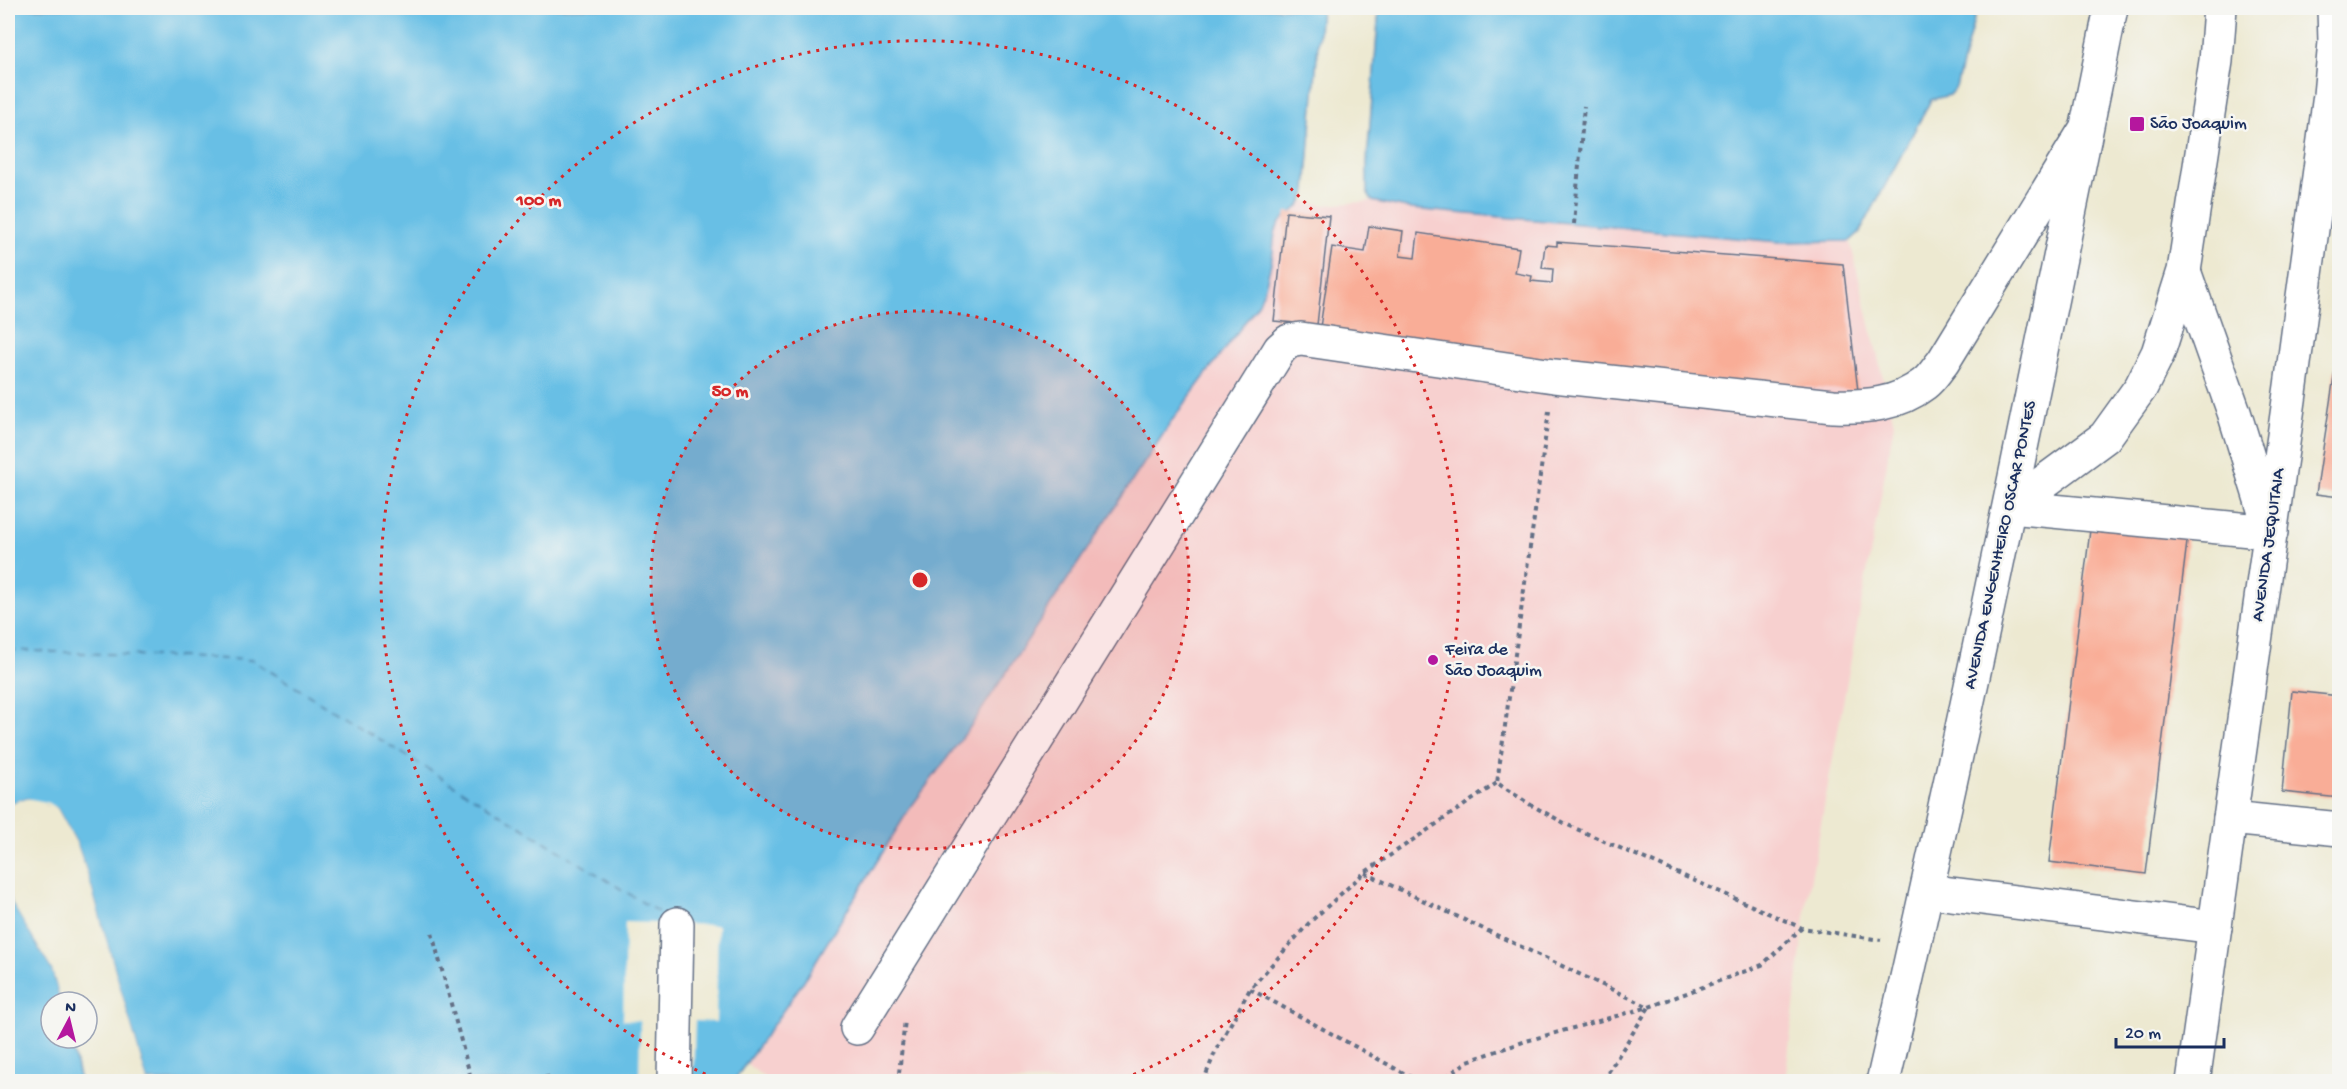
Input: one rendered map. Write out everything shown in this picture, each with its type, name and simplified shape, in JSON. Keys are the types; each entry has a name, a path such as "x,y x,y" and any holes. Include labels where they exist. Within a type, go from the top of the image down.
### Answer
{"main road":[{"name":"AVENIDA ENGENHEIRO OSCAR PONTES","path":"1883,1082 1928,891 2010,507 2111,8"},
{"path":"2010,507 2105,436 2140,387 2158,353 2184,271 2216,61 2220,8"},
{"name":"AVENIDA JEQUITAIA","path":"2193,1082 2271,532 2337,41 2334,8"},
{"path":"857,1028 1267,369 1289,340 1301,339 1554,376 1833,406 1867,407 1898,399 1925,383 1944,362 2086,128"},
{"path":"2010,507 2271,532 2234,412 2184,271"},
{"path":"2230,818 2340,829"},
{"path":"1928,891 2215,927"},
{"path":"674,1082 676,924"}],"path":[{"path":"1574,224 1584,106"},
{"path":"1203,1082 1216,1050 1250,989 1309,923 1364,873 1497,783 1554,376"},
{"path":"1497,783 1570,826 1802,928 1915,945"},
{"path":"1364,873 1649,1007"},
{"path":"1439,1082 1468,1060 1526,1041 1649,1007 1762,965 1802,928"},
{"path":"432,933 472,1082"},
{"path":"1250,989 1420,1082"},
{"path":"1602,1082 1649,1007"},
{"path":"547,1075 548,1082"}],"shaded area":[{"name":"Feira de São Joaquim","path":"1304,201 1326,205 1372,201 1413,209 1779,242 1850,241 1894,424 1807,900 1785,1081 770,1082 747,1064 803,982 908,811 973,723 1173,419 1259,303 1266,285 1276,228"}],"water":[{"path":"8,8 1321,8 1306,191 1300,205 1279,224 1276,230 1270,270 1259,303 1173,419 973,723 908,811 803,982 733,1082 147,1081 77,844 57,808 26,798 8,804"},
{"path":"1379,8 1977,8 1956,87 1949,95 1931,100 1860,232 1850,241 1779,242 1412,209 1372,201 1367,192 1367,162"},
{"path":"8,891 12,903 52,970 58,990 39,990 39,1050 73,1050 80,1081 8,1081"}],"pier":[{"path":"26,798 47,802 57,808 77,844 147,1081 144,1082 86,877 74,845 55,810 46,805 26,801 8,807 8,804"},
{"path":"8,888 55,968 61,990 58,990 52,970 12,903"},
{"path":"625,922 718,925 716,1022 695,1021 693,1081 639,1081 640,1021 623,1020"}],"building":[{"path":"1286,212 1329,216 1317,325 1274,321"},
{"path":"1369,226 1403,231 1400,256 1415,258 1418,233 1519,248 1515,273 1532,276 1531,281 1552,283 1553,269 1542,268 1545,245 1557,246 1557,242 1843,264 1858,391 1543,368 1319,334 1332,247 1365,252"},
{"path":"2335,370 2340,371 2340,497 2316,494"},
{"path":"2091,522 2188,534 2146,874 2049,862"},
{"path":"2292,691 2340,696 2340,798 2282,792"}],"ferry route":[{"path":"8,650 252,660 663,915"}],"place":[{"name":"São Joaquim","path":"2137,124"},
{"name":"Feira de São Joaquim","path":"1433,660"}]}
